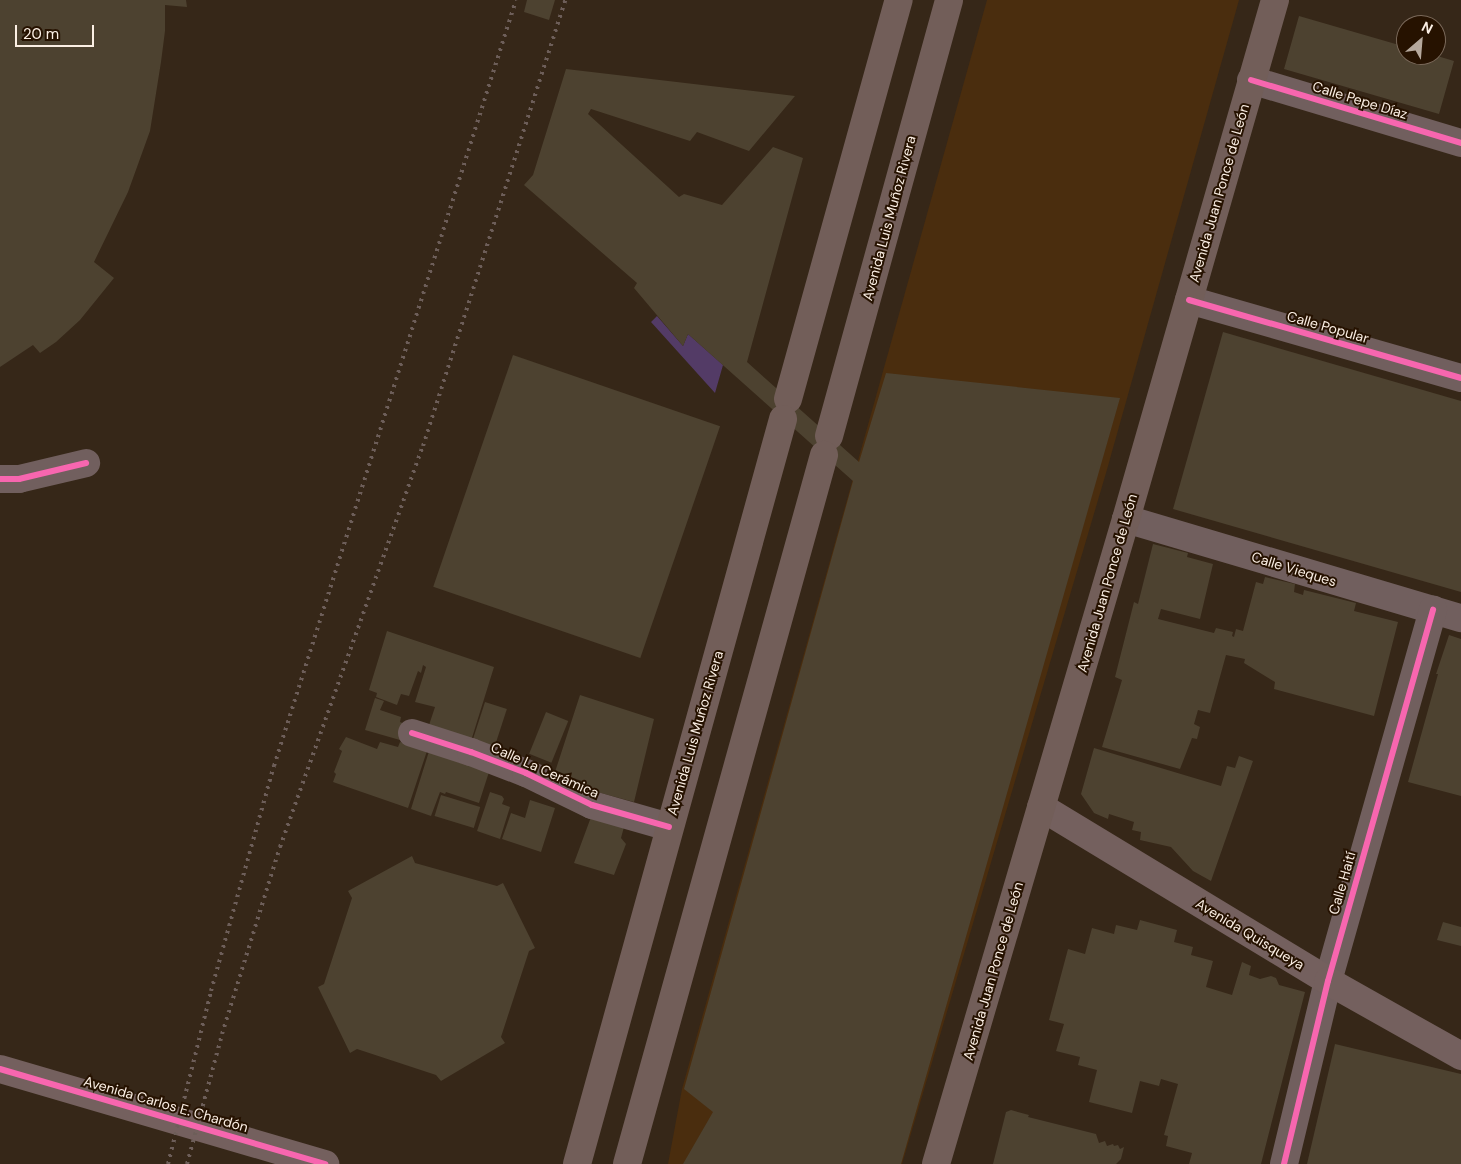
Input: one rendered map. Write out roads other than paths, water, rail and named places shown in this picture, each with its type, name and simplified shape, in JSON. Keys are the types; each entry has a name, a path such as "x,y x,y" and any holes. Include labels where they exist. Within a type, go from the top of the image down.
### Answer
{"main road":[{"name":"Avenida Luis Muñoz Rivera","path":"577,1164 900,0"},
{"name":"Avenida Luis Muñoz Rivera","path":"627,1164 949,0"},
{"name":"Avenida Juan Ponce de León","path":"936,1164 1126,519 1275,0"}],"street":[{"name":"Calle Pepe Díaz","path":"1251,80 1461,143"},
{"name":"Calle Popular","path":"1189,300 1461,378"},
{"path":"0,479 19,479 86,463"},
{"name":"Calle Vieques","path":"1126,519 1461,618"},
{"name":"Calle Haití","path":"1284,1164 1328,981 1432,610"},
{"name":"Calle La Cerámica","path":"412,733 471,752 526,773 592,805 669,827"},
{"name":"Avenida Quisqueya","path":"1041,807 1328,981 1461,1056"},
{"name":"Avenida Carlos E. Chardón","path":"0,1069 325,1164"}],"railway":[{"path":"168,1164 211,991 274,766 516,0"},
{"path":"187,1164 222,1034 280,847 423,446 565,0"}]}
